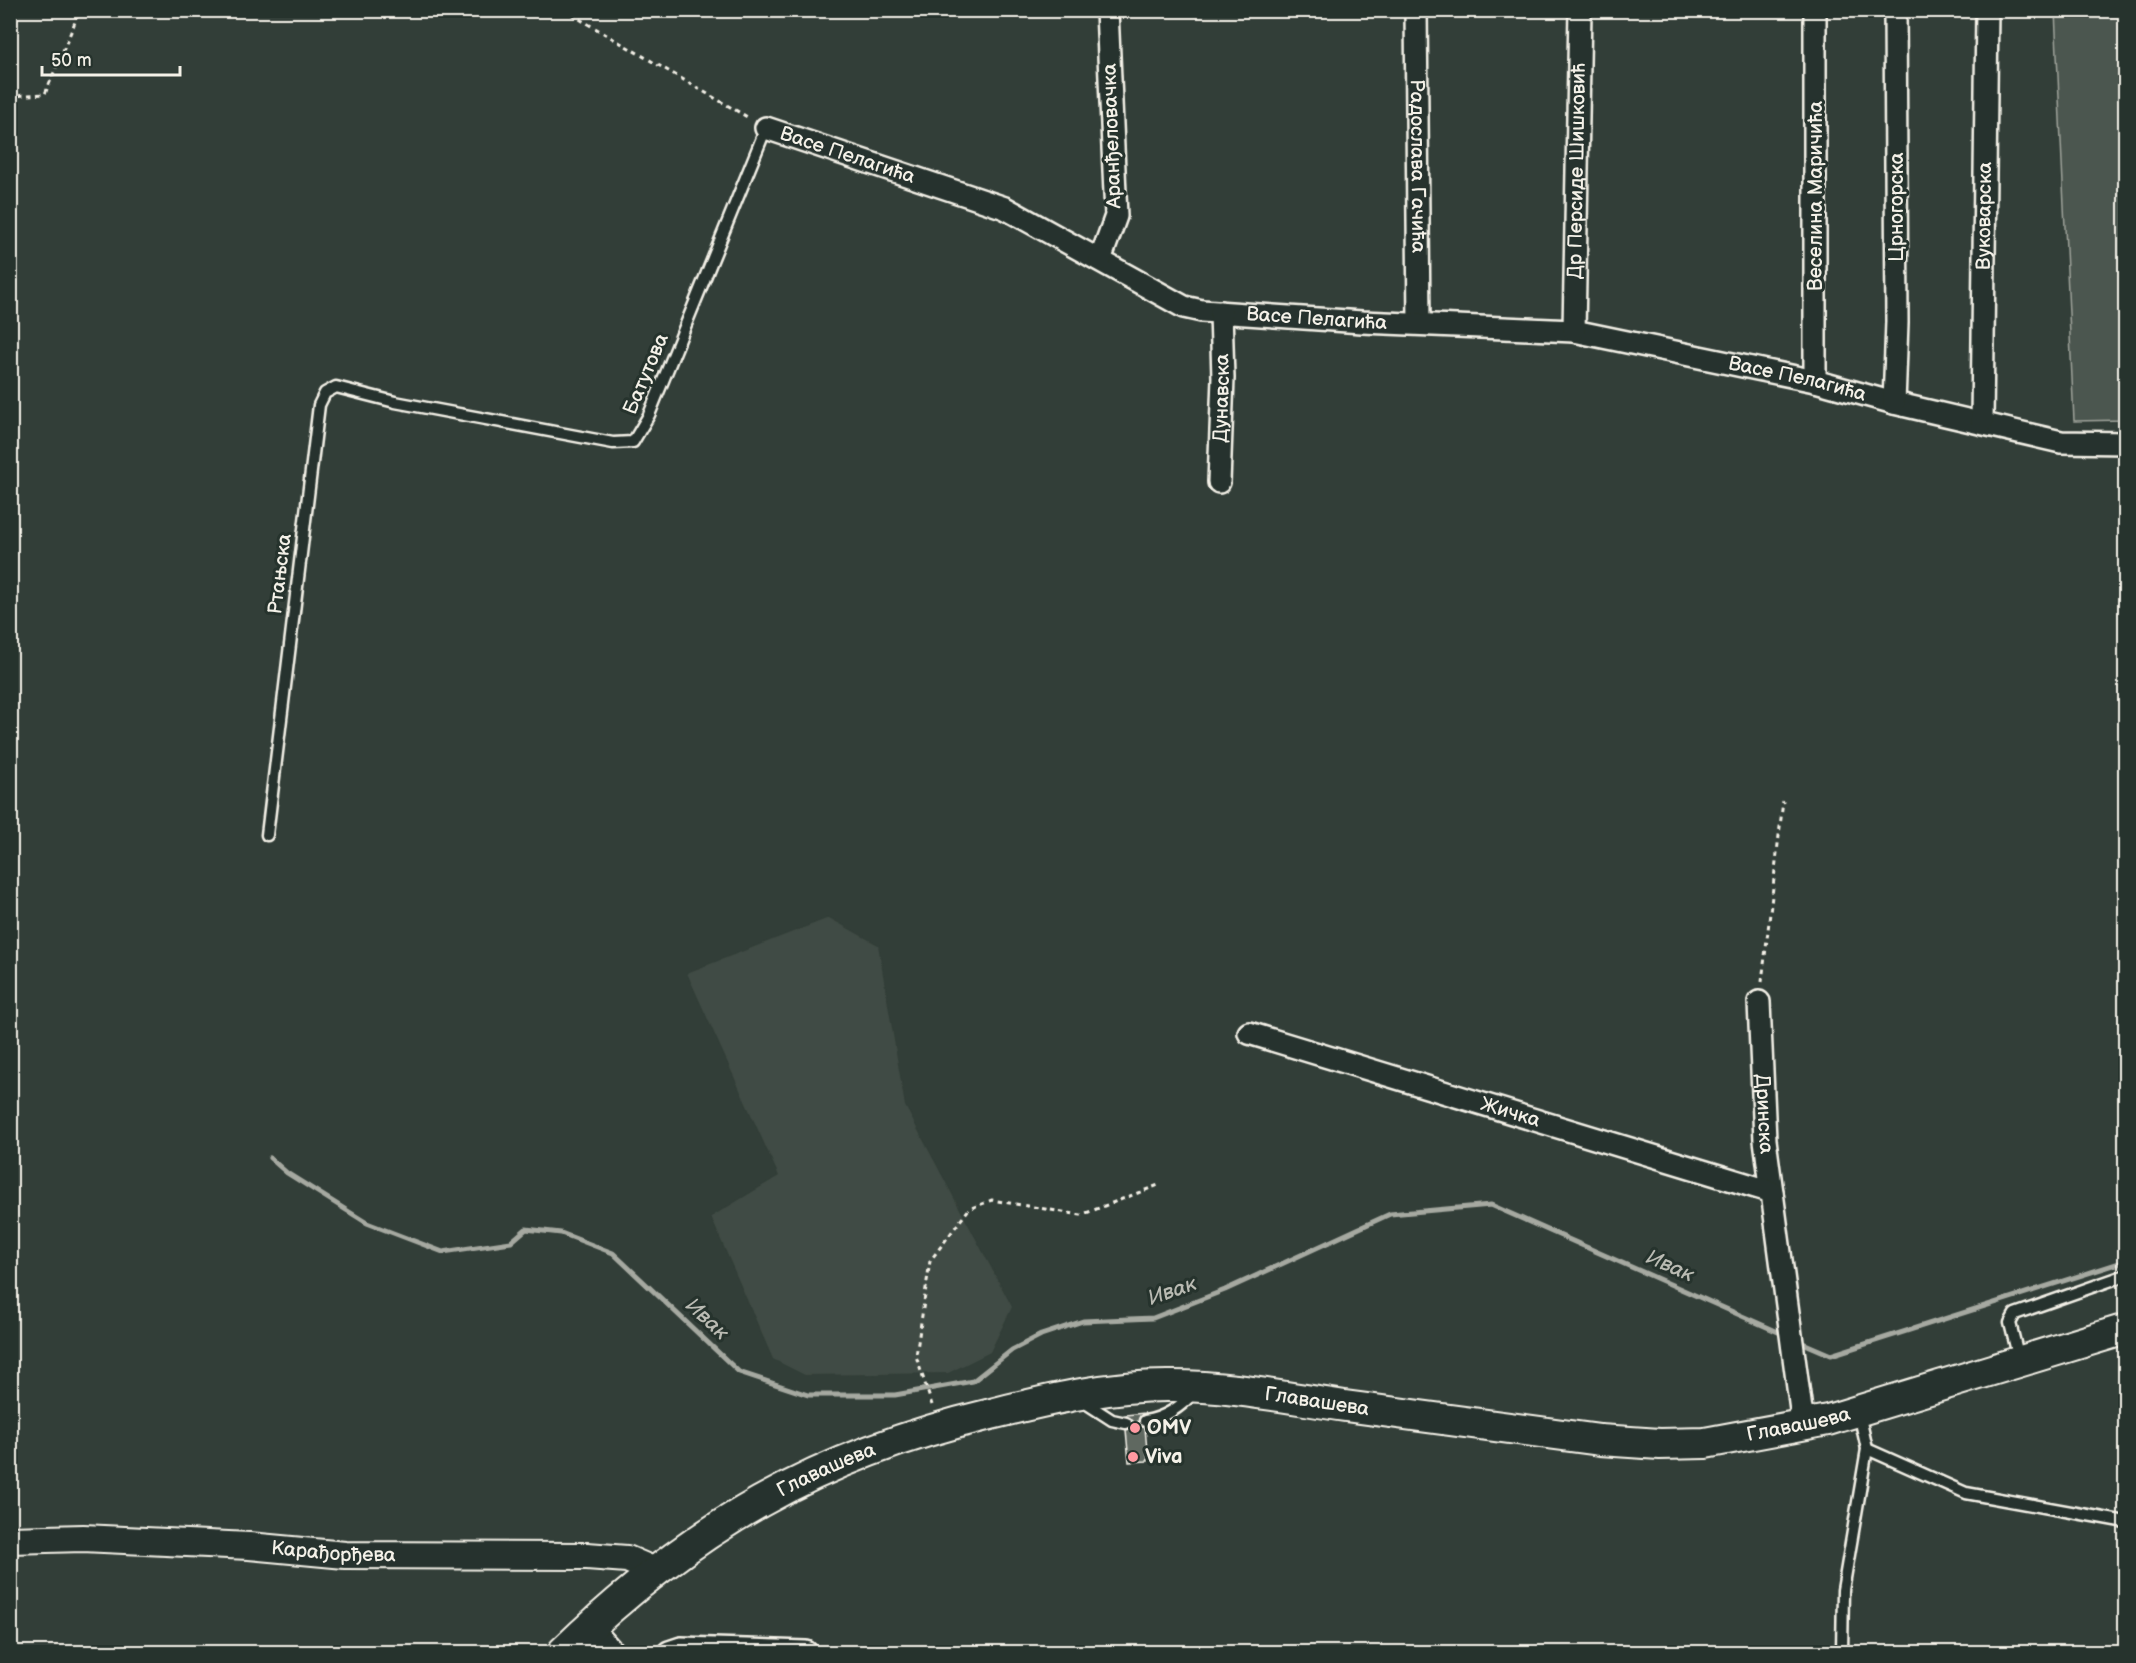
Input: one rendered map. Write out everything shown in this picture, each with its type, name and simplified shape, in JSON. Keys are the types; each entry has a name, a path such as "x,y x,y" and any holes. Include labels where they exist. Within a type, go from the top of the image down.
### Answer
{"main road":[{"name":"Главашева","path":"563,1653 590,1626 655,1571 756,1503 850,1456 939,1426 1073,1396 1125,1387 1199,1387 1610,1441 1705,1443 1803,1425 1858,1412 2126,1329"}],"street":[{"name":"Аранђеловачка","path":"1100,260 1116,216 1107,10"},
{"name":"Радослава Гачића","path":"1416,10 1419,323"},
{"name":"Др Персиде Шишковић","path":"1574,331 1580,10"},
{"name":"Веселина Маричића","path":"1815,10 1815,381"},
{"name":"Црногорска","path":"1894,403 1898,322 1895,10"},
{"name":"Вуковарска","path":"1982,422 1987,10"},
{"name":"Васе Пелагића","path":"766,128 1005,208 1100,260 1154,293 1184,307 1221,312 1362,322 1574,331 1815,381 1894,403 2061,442 2126,443"},
{"name":"Дунавска","path":"1219,482 1223,378 1221,312"},
{"name":"Дринска","path":"1760,1002 1765,1140 1803,1425"},
{"name":"Жичка","path":"1249,1033 1772,1192"},
{"name":"Карађорђева","path":"10,1540 73,1538 226,1545 345,1555 587,1556 627,1559 655,1571"},
{"path":"590,1626 613,1653"},
{"path":"669,1653 681,1648 806,1653"}],"lane":[{"name":"Батутова","path":"395,402 613,443 633,442 649,415 766,128"},
{"name":"Ртањска","path":"267,835 320,405 325,393 336,387 395,402"},
{"path":"2020,1363 2010,1323 2015,1314 2126,1275"},
{"path":"1145,1421 1160,1418 1185,1402 1199,1387"},
{"path":"1073,1396 1113,1420 1126,1423"},
{"path":"1842,1653 1843,1590 1867,1449 1858,1412"},
{"path":"1867,1449 1966,1493 2126,1522"}],"path":[{"path":"10,96 45,94 80,10"},
{"name":"Васе Пелагића","path":"564,10 766,128"},
{"path":"1760,1002 1782,801"},
{"path":"928,1395 916,1356 930,1261 969,1209 992,1200 1081,1215 1161,1184"}],"shaded area":[{"path":"2055,11 2125,11 2125,420 2074,421"},
{"path":"829,918 878,945 905,1106 1012,1307 990,1352 948,1373 805,1375 773,1359 711,1217 779,1176 687,973"}],"building":[{"path":"1145,1413 1140,1416 1138,1422 1145,1428 1148,1461 1129,1462 1126,1430 1132,1428 1133,1421 1125,1415"}],"waterway":[{"name":"Ивак","path":"270,1158 287,1173 367,1223 443,1252 511,1242 526,1229 561,1233 613,1253 739,1372 808,1395 895,1395 973,1381 1012,1350 1041,1335 1083,1321 1153,1318 1225,1290 1390,1214 1491,1205 1785,1335"},
{"name":"Ивак","path":"1796,1340 1831,1355 2126,1261"}],"place":[{"name":"OMV","path":"1135,1428"},
{"name":"Viva","path":"1133,1457"}]}
